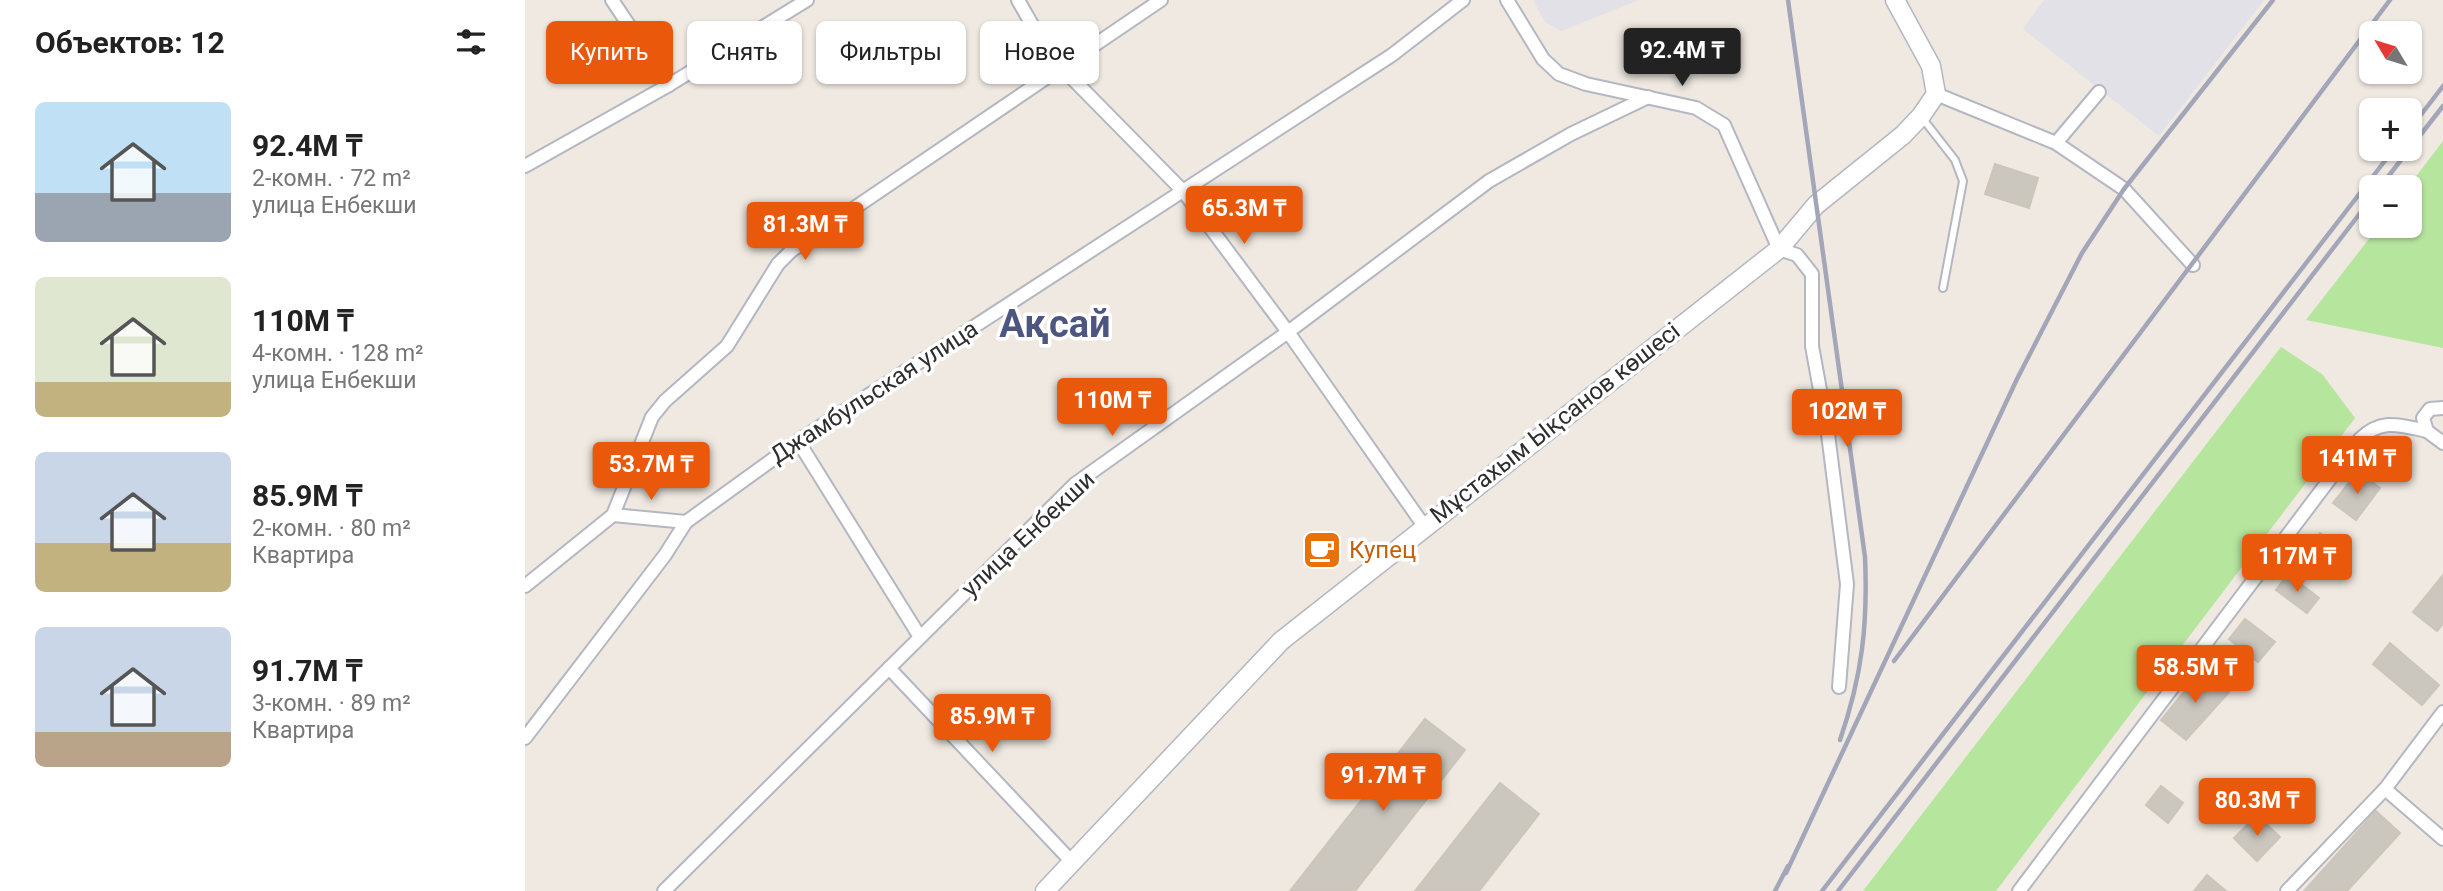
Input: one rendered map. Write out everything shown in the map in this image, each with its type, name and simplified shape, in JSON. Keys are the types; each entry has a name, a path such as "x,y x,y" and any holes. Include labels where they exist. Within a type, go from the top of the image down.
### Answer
{"main road":[{"path":"1895,0 1931,66 1936,94"},
{"name":"Мұстахым Ықсанов көшесі","path":"1045,891 1281,641 1779,248 1816,205 1903,135 1921,116 1936,94"}],"street":[{"path":"612,0 669,85"},
{"path":"525,166 669,85 807,0"},
{"path":"1018,0 1030,21"},
{"path":"1099,41 1161,0"},
{"name":"Джамбульская улица","path":"525,738 666,555 686,522 799,441 1392,55 1463,0"},
{"path":"1507,0 1543,59 1559,74 1586,84 1696,108 1724,125 1779,248 1797,255 1812,274 1812,346 1828,435 1847,584 1839,687"},
{"path":"525,586 613,515 652,417 665,401 727,346 778,264 1034,84"},
{"path":"1078,84 1183,191 1288,332 1424,526"},
{"path":"2056,143 2099,92"},
{"path":"1936,94 2056,143 2124,189 2193,265"},
{"name":"улица Енбекши","path":"664,891 1076,484 1288,332 1489,181 1571,134 1648,97"},
{"path":"2427,431 2425,413 2437,407 2443,408"},
{"path":"2019,891 2360,439 2373,426 2399,425 2427,431 2443,443"},
{"path":"799,441 920,637"},
{"path":"613,515 686,522"},
{"path":"889,668 1072,862"},
{"path":"2287,891 2385,789 2443,712"},
{"path":"2385,789 2443,839"}],"lane":[{"path":"1921,116 1955,160 1963,181 1943,288"}],"shaded area":[{"path":"1533,0 1639,0 1561,31 1545,22"},
{"path":"2044,0 2264,0 2159,136 2023,29"}],"green space":[{"path":"2443,141 2443,348 2306,320 2370,238 2422,238 2422,175 2417,175"},
{"path":"2281,347 2322,374 2355,418 1996,891 1863,891"}],"building":[{"path":"1995,164 2038,178 2029,208 1985,194"},
{"path":"2358,471 2380,488 2356,520 2333,503"},
{"path":"2320,533 2350,556 2335,575 2305,552"},
{"path":"2288,574 2319,598 2307,613 2276,590"},
{"path":"2443,575 2443,624 2437,631 2413,612"},
{"path":"2245,619 2275,642 2258,662 2229,639"},
{"path":"2390,643 2439,685 2422,705 2373,664"},
{"path":"2202,670 2229,692 2186,740 2161,720"},
{"path":"1425,719 1465,750 1355,891 1290,891"},
{"path":"1500,783 1539,814 1479,891 1415,891"},
{"path":"2161,786 2183,803 2168,823 2146,805"},
{"path":"2376,811 2400,833 2347,891 2304,891"},
{"path":"2257,815 2280,837 2257,861 2234,838"},
{"path":"2207,875 2226,891 2194,891"}],"railway":[{"path":"1788,0 1865,557 1862,650 1854,694 1840,740"},
{"path":"1786,873 2017,379 2082,253 2124,189 2273,0"},
{"path":"1894,661 2390,0"},
{"path":"2422,113 2443,86"},
{"path":"2389,175 2443,106"},
{"path":"1822,891 2385,161"},
{"path":"1838,891 2359,215"},
{"path":"1775,891 1788,866"}],"place":[{"name":"Купец","path":"1322,550"}],"district":[{"name":"Ақсай","path":"1055,324"}]}
